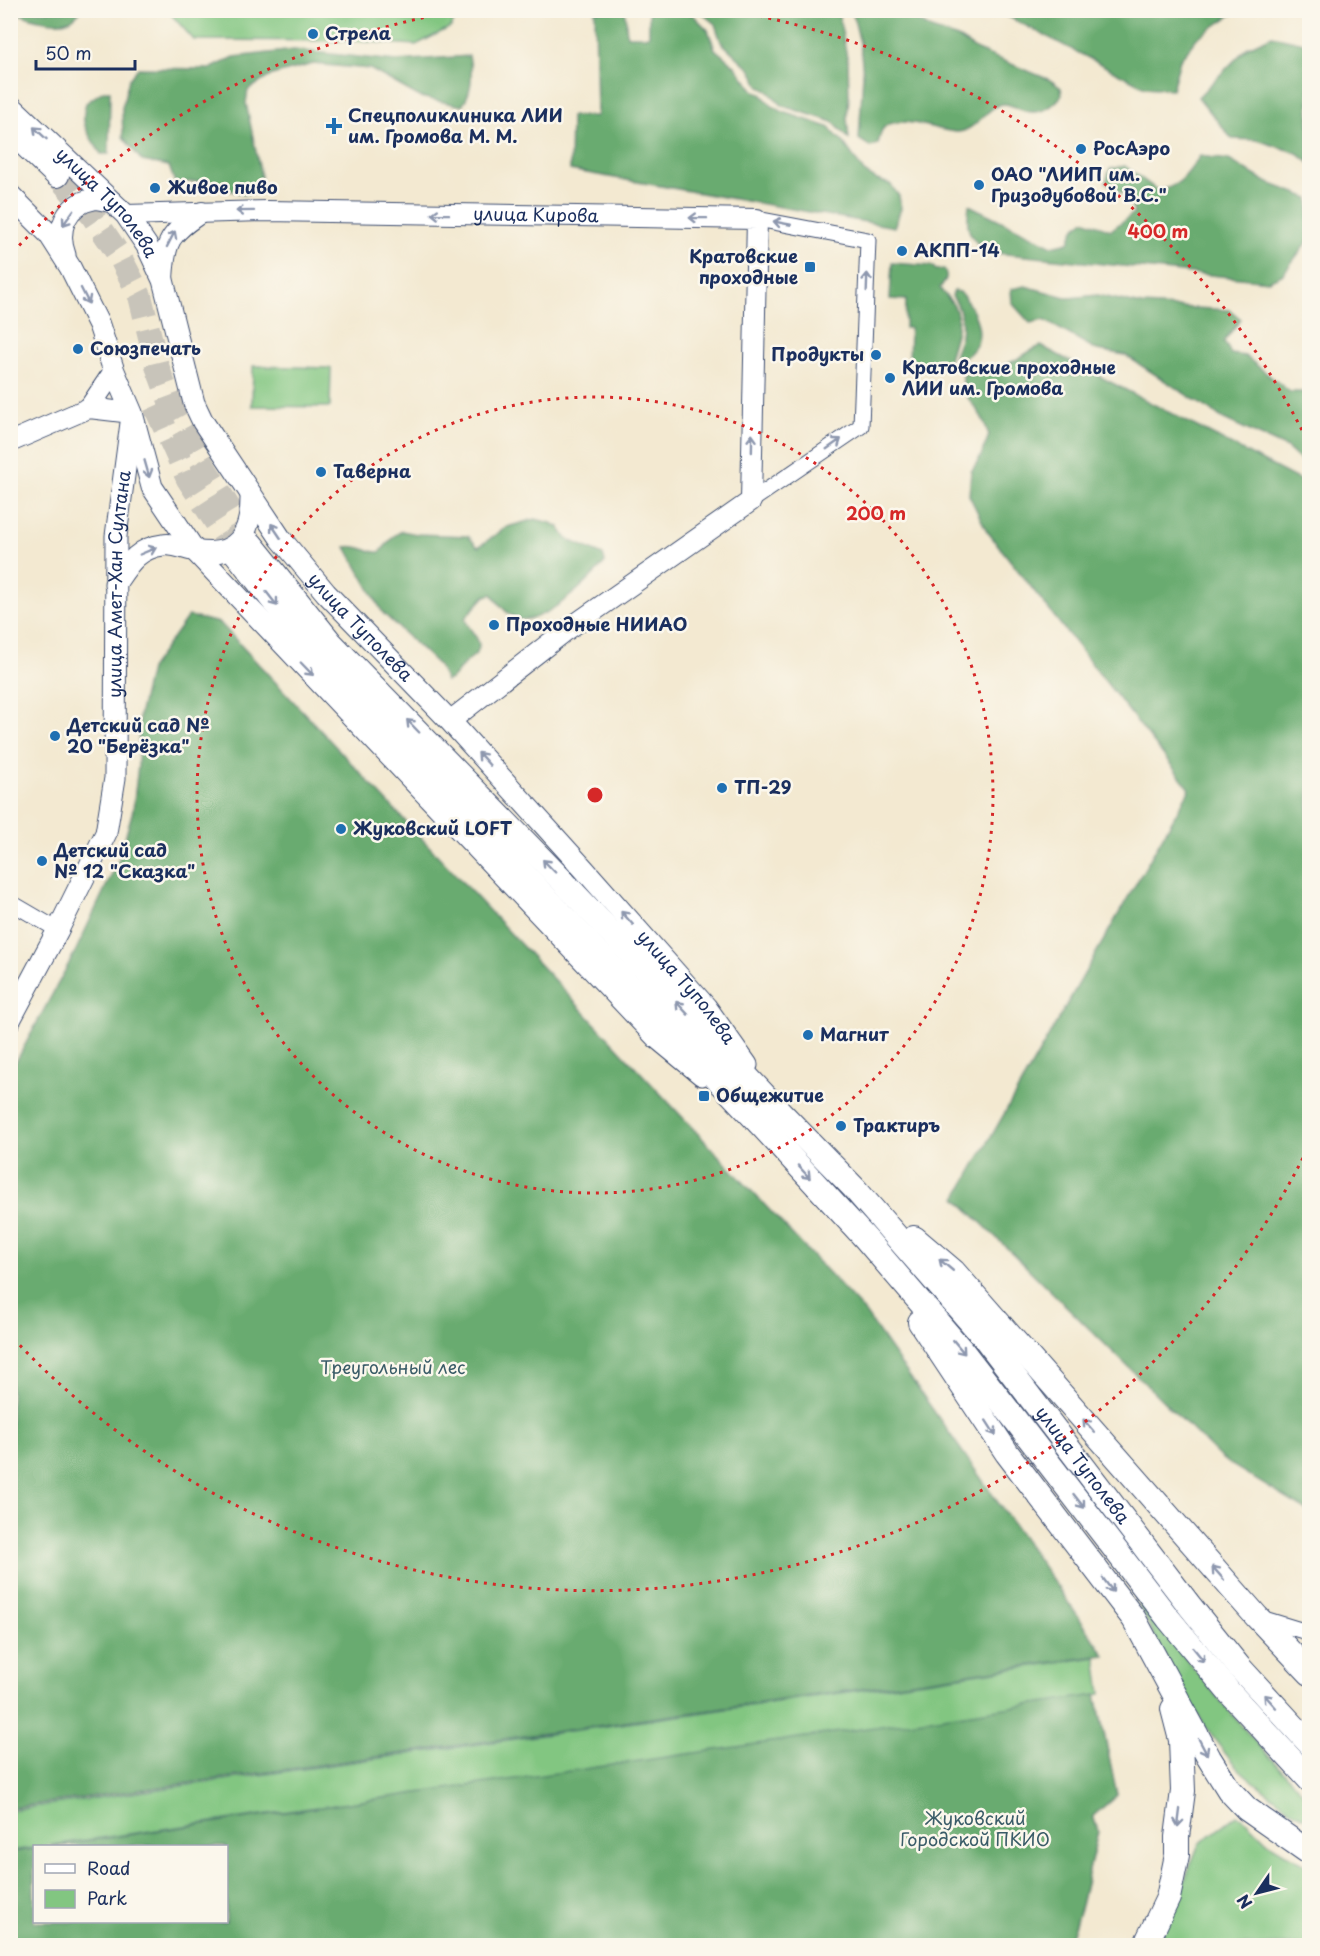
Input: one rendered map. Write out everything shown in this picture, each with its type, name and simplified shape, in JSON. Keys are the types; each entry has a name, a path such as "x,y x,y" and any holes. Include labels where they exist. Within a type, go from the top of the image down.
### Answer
{"main road":[{"name":"улица Туполева","path":"10,105 119,208 147,246 164,280 189,389 203,422 281,539 326,593 450,721 706,1007 772,1120"},
{"name":"улица Туполева","path":"10,130 51,180 10,154"},
{"path":"10,195 49,234 70,267"},
{"path":"70,267 61,244 61,229 68,215 79,204 96,198 119,208"},
{"name":"улица Туполева","path":"70,267 99,325 111,363 132,413 152,487 195,551 657,1038 772,1120 954,1272 1257,1617 1310,1673"},
{"name":"улица Амет-Хан Султана","path":"10,1020 106,833 115,778 116,536 132,413"},
{"path":"115,585 133,558 146,550 165,544 214,554 227,550 240,540 248,527 251,516 251,494"},
{"name":"улица Туполева","path":"244,549 330,642 547,864 772,1120 866,1239 963,1352 1168,1618 1214,1674 1310,1780"},
{"name":"улица Туполева","path":"854,1188 985,1338 1189,1605 1239,1666 1310,1744"},
{"name":"улица Туполева","path":"866,1239 1007,1453 1134,1619 1157,1658"},
{"path":"1157,1658 1209,1758 1229,1790 1247,1809 1310,1853"},
{"path":"1145,1946 1168,1898 1177,1855 1183,1791 1181,1740 1157,1658"}],"street":[{"name":"улица Кирова","path":"119,208 202,212 267,211 757,219 868,240 861,426 751,501"},
{"path":"164,280 164,253 176,230 202,212"},
{"path":"450,721 564,632 751,501 757,219"},
{"path":"89,408 111,363"},
{"path":"10,442 89,408 132,413"},
{"path":"10,902 58,930"},
{"path":"1257,1617 1307,1632"}],"green space":[{"path":"796,10 797,13 838,11 848,62 849,139 833,122 783,106 768,91 760,87 751,70 721,42 715,24 699,11"},
{"path":"13,11 81,11 70,20 48,22"},
{"name":"Стрела","path":"168,11 459,11 451,27 416,45 353,41 194,40"},
{"path":"595,11 625,11 627,36 649,36 649,11 684,11 693,15 708,30 715,49 735,66 755,92 761,94 772,106 783,112 828,127 844,143 864,172 877,180 890,184 899,196 901,209 894,227 570,170 571,116 597,116"},
{"path":"852,11 900,11 931,29 958,38 977,50 1050,80 1061,88 1062,95 1045,110 1034,112 1004,104 999,105 964,131 958,132 896,122 882,130 878,144 871,147 859,139 863,74 860,43"},
{"path":"997,11 1237,11 1197,38 1180,60 1172,89 1145,87"},
{"path":"1272,36 1309,44 1309,163 1297,153 1257,140 1232,139 1198,97 1248,47"},
{"path":"294,50 396,61 469,56 470,88 462,106 420,97 370,69 313,64 272,75 248,90 246,103 261,176 257,190 244,195 204,181 175,183 169,166 142,161 123,137 122,108 129,79 138,68 210,69 234,57"},
{"path":"103,91 110,91 109,154 101,154 86,130 84,118 86,103"},
{"path":"1200,156 1229,160 1266,182 1309,198 1309,240 1282,275 1268,281 987,252 969,232 969,205 1052,246 1069,242 1074,229 1084,220 1111,230 1134,213 1130,200 1106,182 1110,169 1125,166 1157,190 1165,189 1177,183 1187,174"},
{"path":"892,263 932,266 936,270 944,269 946,277 940,288 955,308 958,323 948,365 943,368 929,371 909,364 910,328 905,328 906,300 890,299"},
{"path":"1025,286 1069,298 1098,295 1142,305 1230,310 1241,319 1224,341 1231,354 1245,356 1290,392 1304,392 1309,411 1309,468 1287,448 1224,419 1125,355 1097,350 1044,320 1030,323 1012,303 1011,289"},
{"path":"954,291 960,292 973,311 979,331 974,349 954,363 962,322 960,311 952,296"},
{"path":"1041,346 1309,485 1309,1512 1222,1459 956,1198 1190,789 987,531 969,495 971,472 981,456 989,435 982,418 965,392 963,375 1006,364"},
{"path":"253,366 331,368 330,407 252,406"},
{"path":"535,519 559,527 567,539 603,555 605,562 566,600 541,615 529,619 519,619 511,615 492,594 485,596 465,618 479,643 479,648 454,676 446,681 438,665 383,613 346,547 380,552 395,535 402,531 417,534 468,536 478,547 507,527"},
{"name":"Треугольный лес","path":"188,616 220,623 863,1310 1105,1655 11,1808 11,1071 76,950 119,859 133,810 138,765 139,716 150,669"},
{"path":"1135,1598 1251,1737 1309,1799 1309,1818 1293,1811 1252,1780 1222,1750 1181,1687"},
{"name":"Жуковский Городской ПКИО","path":"1096,1657 1101,1694 1096,1695 1117,1795 1093,1816 1098,1831 1081,1905 1068,1945 228,1922 228,1845 58,1845 317,1807 53,1845 33,1845 33,1848 11,1851 11,1810"},
{"name":"Жуковский Городской ПКИО","path":"1096,1695 1117,1795 1093,1816 1098,1831 1081,1905 1068,1945 11,1945 11,1852 33,1849 33,1923 228,1923 228,1845 58,1845"},
{"path":"1237,1815 1267,1842 1309,1867 1307,1928 1309,1945 1158,1946 1199,1844"}],"tunnel":[{"path":"57,175 92,215 119,255 140,296 157,366 176,417 251,544"},
{"path":"155,406 188,479 236,553"}],"place":[{"name":"Стрела","path":"313,34"},
{"name":"Спецполиклиника ЛИИ им. Громова М. М.","path":"334,126"},
{"name":"РосАэро","path":"1081,149"},
{"name":"ОАО \"ЛИИП им. Гризодубовой В.С.\"","path":"979,185"},
{"name":"Живое пиво","path":"155,188"},
{"name":"АКПП-14","path":"902,251"},
{"name":"Кратовские проходные","path":"810,267"},
{"name":"Союзпечать","path":"78,349"},
{"name":"Продукты","path":"876,355"},
{"name":"Кратовские проходные ЛИИ им. Громова","path":"890,378"},
{"name":"Таверна","path":"321,472"},
{"name":"Проходные НИИАО","path":"494,625"},
{"name":"Детский сад № 20 \"Берёзка\"","path":"55,736"},
{"name":"ТП-29","path":"722,788"},
{"name":"Жуковский LOFT","path":"341,829"},
{"name":"Детский сад № 12 \"Сказка\"","path":"42,861"},
{"name":"Магнит","path":"808,1035"},
{"name":"Общежитие","path":"704,1096"},
{"name":"Трактиръ","path":"841,1126"}]}
